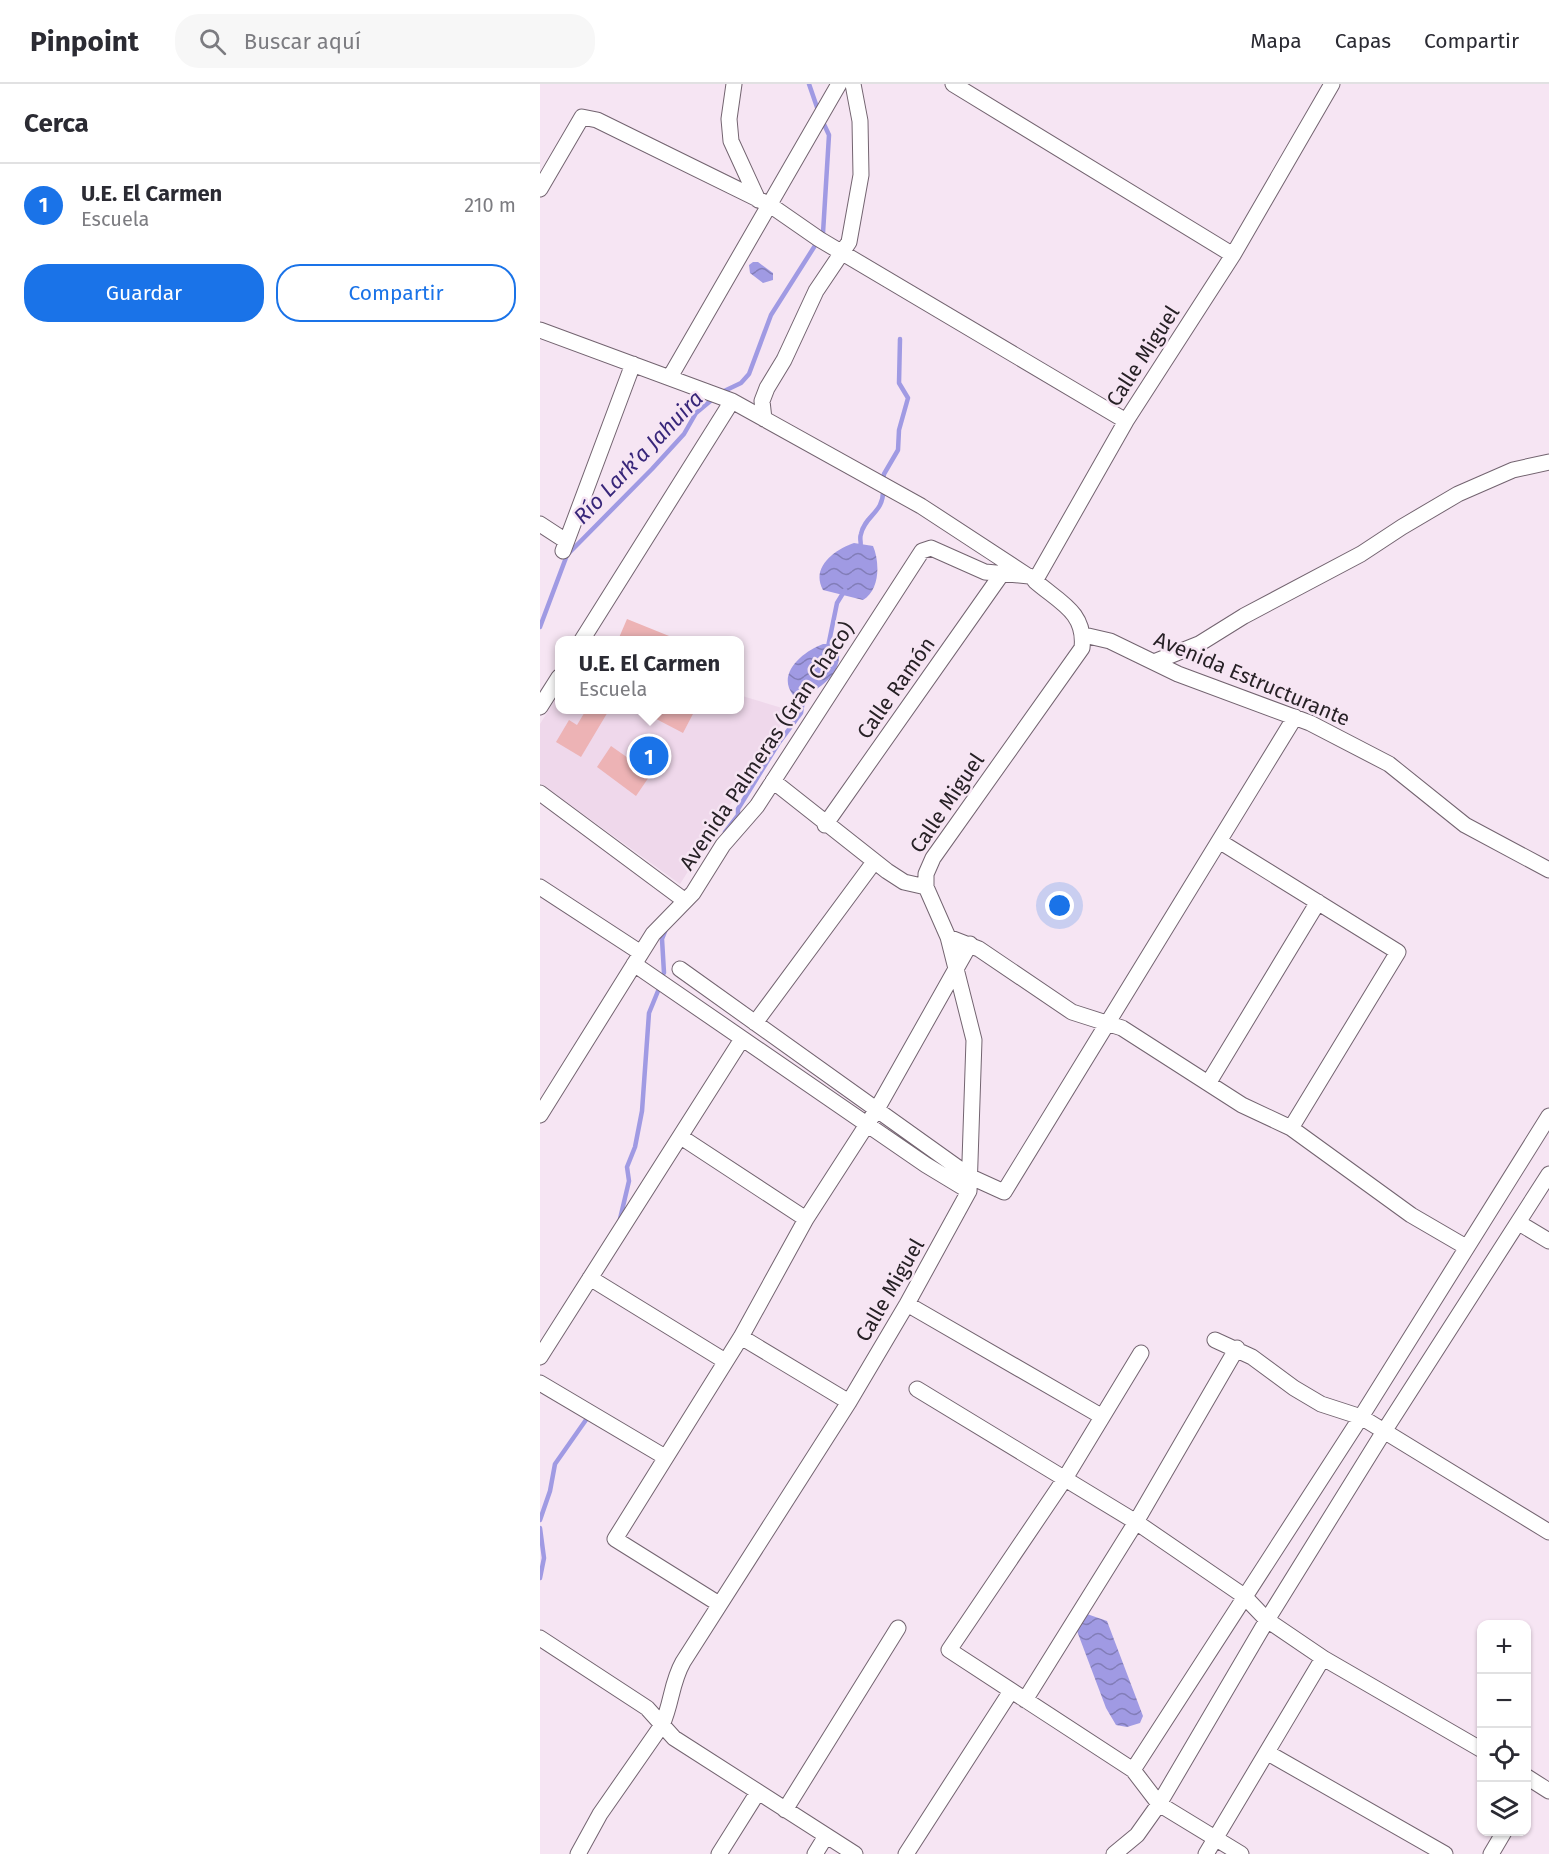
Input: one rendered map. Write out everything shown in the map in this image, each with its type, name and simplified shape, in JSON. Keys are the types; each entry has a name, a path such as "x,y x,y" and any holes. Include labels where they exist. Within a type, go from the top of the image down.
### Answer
{"street":[{"path":"734,84 729,119 731,141 764,203"},
{"path":"670,377 764,203 839,84"},
{"path":"764,418 762,400 767,388 784,360 816,291 849,242 861,175 860,121 853,84"},
{"path":"952,84 1233,255"},
{"name":"Calle Miguel","path":"1032,579 1126,421 1233,255 1332,84"},
{"path":"540,189 582,117 597,120 764,203 1126,421"},
{"path":"540,330 732,400 921,506 1032,579 1072,612 1082,625 1084,635"},
{"path":"540,524 564,546 633,364"},
{"path":"584,636 732,400"},
{"path":"1154,662 1199,644 1254,610 1361,554 1402,526 1458,494 1513,470 1549,462"},
{"name":"Avenida Palmeras (Gran Chaco)","path":"540,1115 653,934 705,877 723,845 757,806 922,550 931,548 986,572 1032,579"},
{"name":"Calle Ramón","path":"825,825 1001,575"},
{"name":"Calle Miguel","path":"578,1854 600,1814 662,1725 668,1711 673,1680 849,1402 907,1304 970,1184 974,1040 948,937 927,887 926,874 933,858 1082,648 1084,635"},
{"name":"Avenida Estructurante","path":"1084,635 1110,641 1233,696 1295,717 1389,764 1465,825 1549,870"},
{"path":"540,707 555,683"},
{"path":"540,887 638,958 742,1039 868,1123 926,1165 970,1184 1004,1192 1295,717"},
{"path":"773,781 874,862 904,882 927,887"},
{"path":"540,793 684,900"},
{"path":"1219,841 1398,952 1291,1128"},
{"path":"756,1023 874,862"},
{"path":"1209,1082 1318,902"},
{"path":"948,937 970,944 1072,1012 1122,1028 1242,1105 1291,1128 1411,1215 1466,1247"},
{"path":"719,1604 615,1539 741,1337 806,1219 877,1109 970,944"},
{"path":"680,969 877,1109 970,1184"},
{"path":"540,1358 742,1039"},
{"path":"1133,1770 1361,1417 1549,1116"},
{"path":"681,1137 806,1219"},
{"path":"1114,1854 1137,1835 1159,1804 1267,1620 1383,1433 1546,1184"},
{"path":"1519,1223 1549,1241"},
{"path":"590,1278 725,1361"},
{"path":"907,1304 1101,1416"},
{"path":"741,1337 849,1402"},
{"path":"1215,1340 1237,1348 1309,1397 1333,1409 1361,1417 1383,1433 1549,1532"},
{"path":"1025,1700 1136,1522 1237,1348"},
{"path":"1141,1353 1064,1480 949,1650 1133,1770 1159,1804 1241,1854"},
{"path":"540,1383 665,1457"},
{"path":"917,1389 1136,1522 1244,1596 1267,1620 1323,1658 1477,1747"},
{"path":"785,1810 898,1628"},
{"path":"540,1638 647,1708 674,1738 855,1854"},
{"path":"1206,1854 1323,1658"},
{"path":"906,1854 1011,1691"},
{"path":"1268,1753 1445,1854"},
{"path":"1531,1779 1549,1791"},
{"path":"719,1854 758,1792"},
{"path":"815,1854 826,1836"},
{"path":"1491,1854 1502,1836"}],"shaded area":[{"path":"627,619 669,636 620,636"},
{"path":"744,697 782,708 786,717 680,884 540,783 540,724 555,700 555,714 744,714"},
{"path":"584,714 607,714 581,757 556,742 569,720 577,725"},
{"path":"647,714 693,714 683,733"},
{"path":"611,746 651,774 636,796 597,767"}],"water":[{"path":"758,262 773,273 773,280 763,283 750,273 749,265"},
{"path":"854,543 873,546 877,560 877,575 873,590 863,600 823,590 820,582 822,567 827,560 833,554"},
{"path":"823,644 830,644 839,650 839,659 834,673 823,685 802,697 793,695 788,679 794,664 808,652"},
{"path":"1087,1614 1107,1621 1143,1716 1140,1723 1127,1727 1116,1725 1106,1708 1077,1631 1077,1624"}],"waterway":[{"name":"Río Lark’a Jahuira","path":"809,84 819,113"},
{"name":"Río Lark’a Jahuira","path":"720,393 741,383 749,374 771,315 823,233 829,135 822,120"},
{"name":"Río Lark’a Jahuira","path":"883,481 884,474 898,450 899,430 908,398 899,383 900,339"},
{"name":"Río Lark’a Jahuira","path":"540,627 567,555 652,469 684,434 696,413 714,398"},
{"name":"Río Lark’a Jahuira","path":"860,548 863,528 881,504 883,490"},
{"name":"Río Lark’a Jahuira","path":"828,647 837,603 845,590"},
{"name":"Río Lark’a Jahuira","path":"725,832 738,815 738,809 778,744 801,713 804,694"},
{"name":"Río Lark’a Jahuira","path":"664,973 662,939 666,929"},
{"name":"Río Lark’a Jahuira","path":"620,1219 629,1181 627,1167 635,1147 642,1111 649,1013 658,991"},
{"name":"Río Lark’a Jahuira","path":"540,1520 550,1491 555,1464 588,1417"},
{"name":"Río Lark’a Jahuira","path":"540,1528 544,1558 540,1578"}],"place":[{"name":"U.E. El Carmen","path":"649,756"}]}
